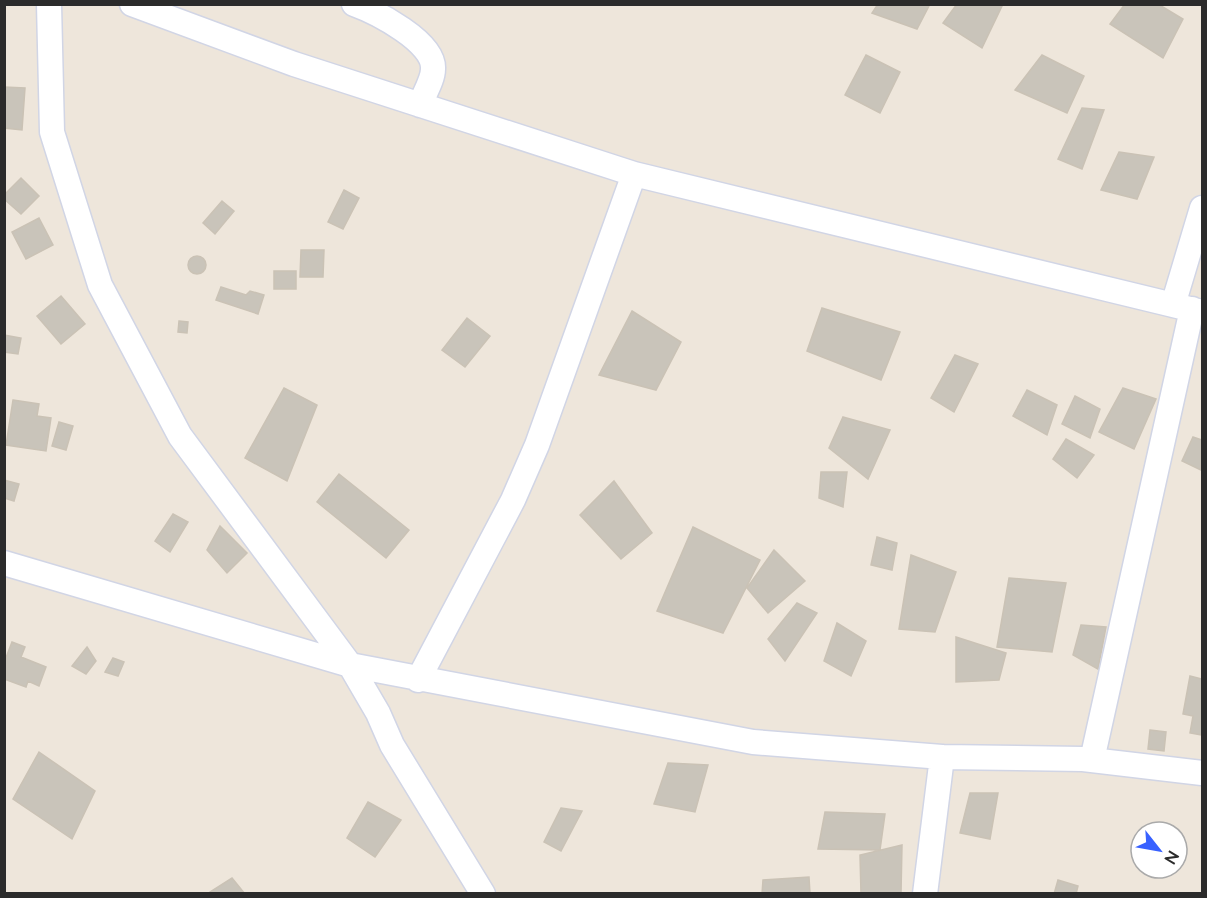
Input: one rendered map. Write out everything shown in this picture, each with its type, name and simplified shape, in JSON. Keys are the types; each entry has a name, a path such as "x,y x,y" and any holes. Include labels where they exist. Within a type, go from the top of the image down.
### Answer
{"street":[{"path":"49,4 52,132 100,285 180,436 350,665 378,713 392,745 474,888"},
{"path":"132,4 169,11 294,64 634,174 1189,309"},
{"path":"354,4 409,33 431,54 433,70 420,105"},
{"path":"418,680 513,500 533,454 634,174"},
{"path":"1092,760 1189,309 1203,208"},
{"path":"4,562 350,665 418,680 753,742 942,757 1092,760 1203,773"},
{"path":"925,894 942,757"}],"building":[{"path":"878,4 930,4 917,29 872,13"},
{"path":"957,4 1003,4 982,48 943,23"},
{"path":"1125,4 1158,4 1183,19 1163,58 1110,24"},
{"path":"866,55 900,72 880,113 845,95"},
{"path":"1042,55 1084,76 1067,113 1015,90"},
{"path":"4,87 25,88 22,130 4,128"},
{"path":"1082,108 1104,110 1082,169 1058,159"},
{"path":"1119,152 1154,157 1137,199 1101,190"},
{"path":"21,178 39,196 21,214 4,199 4,195"},
{"path":"344,190 359,198 343,229 328,222"},
{"path":"222,201 234,211 215,234 203,223"},
{"path":"39,218 53,245 26,259 12,232"},
{"path":"301,250 324,250 323,277 300,277"},
{"path":"197,256 203,259 206,265 203,271 197,274 191,271 188,265 191,259"},
{"path":"274,271 296,271 296,289 274,289"},
{"path":"221,287 246,295 250,291 264,295 258,314 216,300"},
{"path":"61,296 85,324 61,344 37,316"},
{"path":"822,308 900,332 881,380 807,351"},
{"path":"632,311 681,342 656,390 599,375"},
{"path":"467,318 490,336 465,367 442,350"},
{"path":"179,321 188,322 187,333 178,332"},
{"path":"4,335 21,338 18,354 4,352"},
{"path":"955,355 978,364 954,412 931,398"},
{"path":"284,388 317,405 287,481 245,458"},
{"path":"1123,388 1156,399 1134,449 1099,432"},
{"path":"1027,390 1057,405 1047,435 1013,416"},
{"path":"1075,396 1100,409 1090,438 1062,424"},
{"path":"13,400 39,404 37,416 51,418 46,451 6,445"},
{"path":"843,417 890,430 868,479 829,448"},
{"path":"59,422 73,426 66,450 52,446"},
{"path":"1193,437 1202,440 1201,470 1182,461"},
{"path":"1066,439 1094,455 1077,478 1053,459"},
{"path":"821,472 847,472 843,507 819,498"},
{"path":"339,474 409,530 386,558 317,502"},
{"path":"4,480 19,484 14,501 4,498"},
{"path":"614,481 652,533 621,559 580,515"},
{"path":"173,514 188,522 170,552 155,541"},
{"path":"220,526 247,553 227,573 207,550"},
{"path":"693,527 760,560 723,633 657,611"},
{"path":"877,537 897,543 892,570 871,565"},
{"path":"774,550 805,581 768,613 747,588"},
{"path":"911,555 956,572 935,632 899,629"},
{"path":"1009,578 1066,583 1052,652 997,647"},
{"path":"797,603 817,613 785,661 768,639"},
{"path":"837,623 866,641 851,676 824,661"},
{"path":"1081,625 1106,627 1098,669 1073,655"},
{"path":"956,637 1006,653 999,680 956,682"},
{"path":"12,642 25,647 21,657 46,667 39,686 28,681 26,687 4,679 4,663"},
{"path":"87,647 96,661 86,674 72,666"},
{"path":"113,658 124,662 118,676 105,672"},
{"path":"1190,676 1202,679 1202,735 1190,733 1193,716 1183,714"},
{"path":"1150,730 1166,732 1164,751 1148,749"},
{"path":"39,752 95,791 72,839 13,799"},
{"path":"668,763 708,765 695,812 654,804"},
{"path":"970,793 998,793 990,839 960,833"},
{"path":"368,802 401,820 375,857 347,838"},
{"path":"561,808 582,811 561,851 544,842"},
{"path":"825,812 885,814 880,850 818,849"},
{"path":"902,845 901,894 861,894 860,855"},
{"path":"809,877 810,894 762,894 763,880"},
{"path":"232,878 245,894 211,894 210,892"},
{"path":"1058,880 1078,886 1076,894 1054,894"}]}
